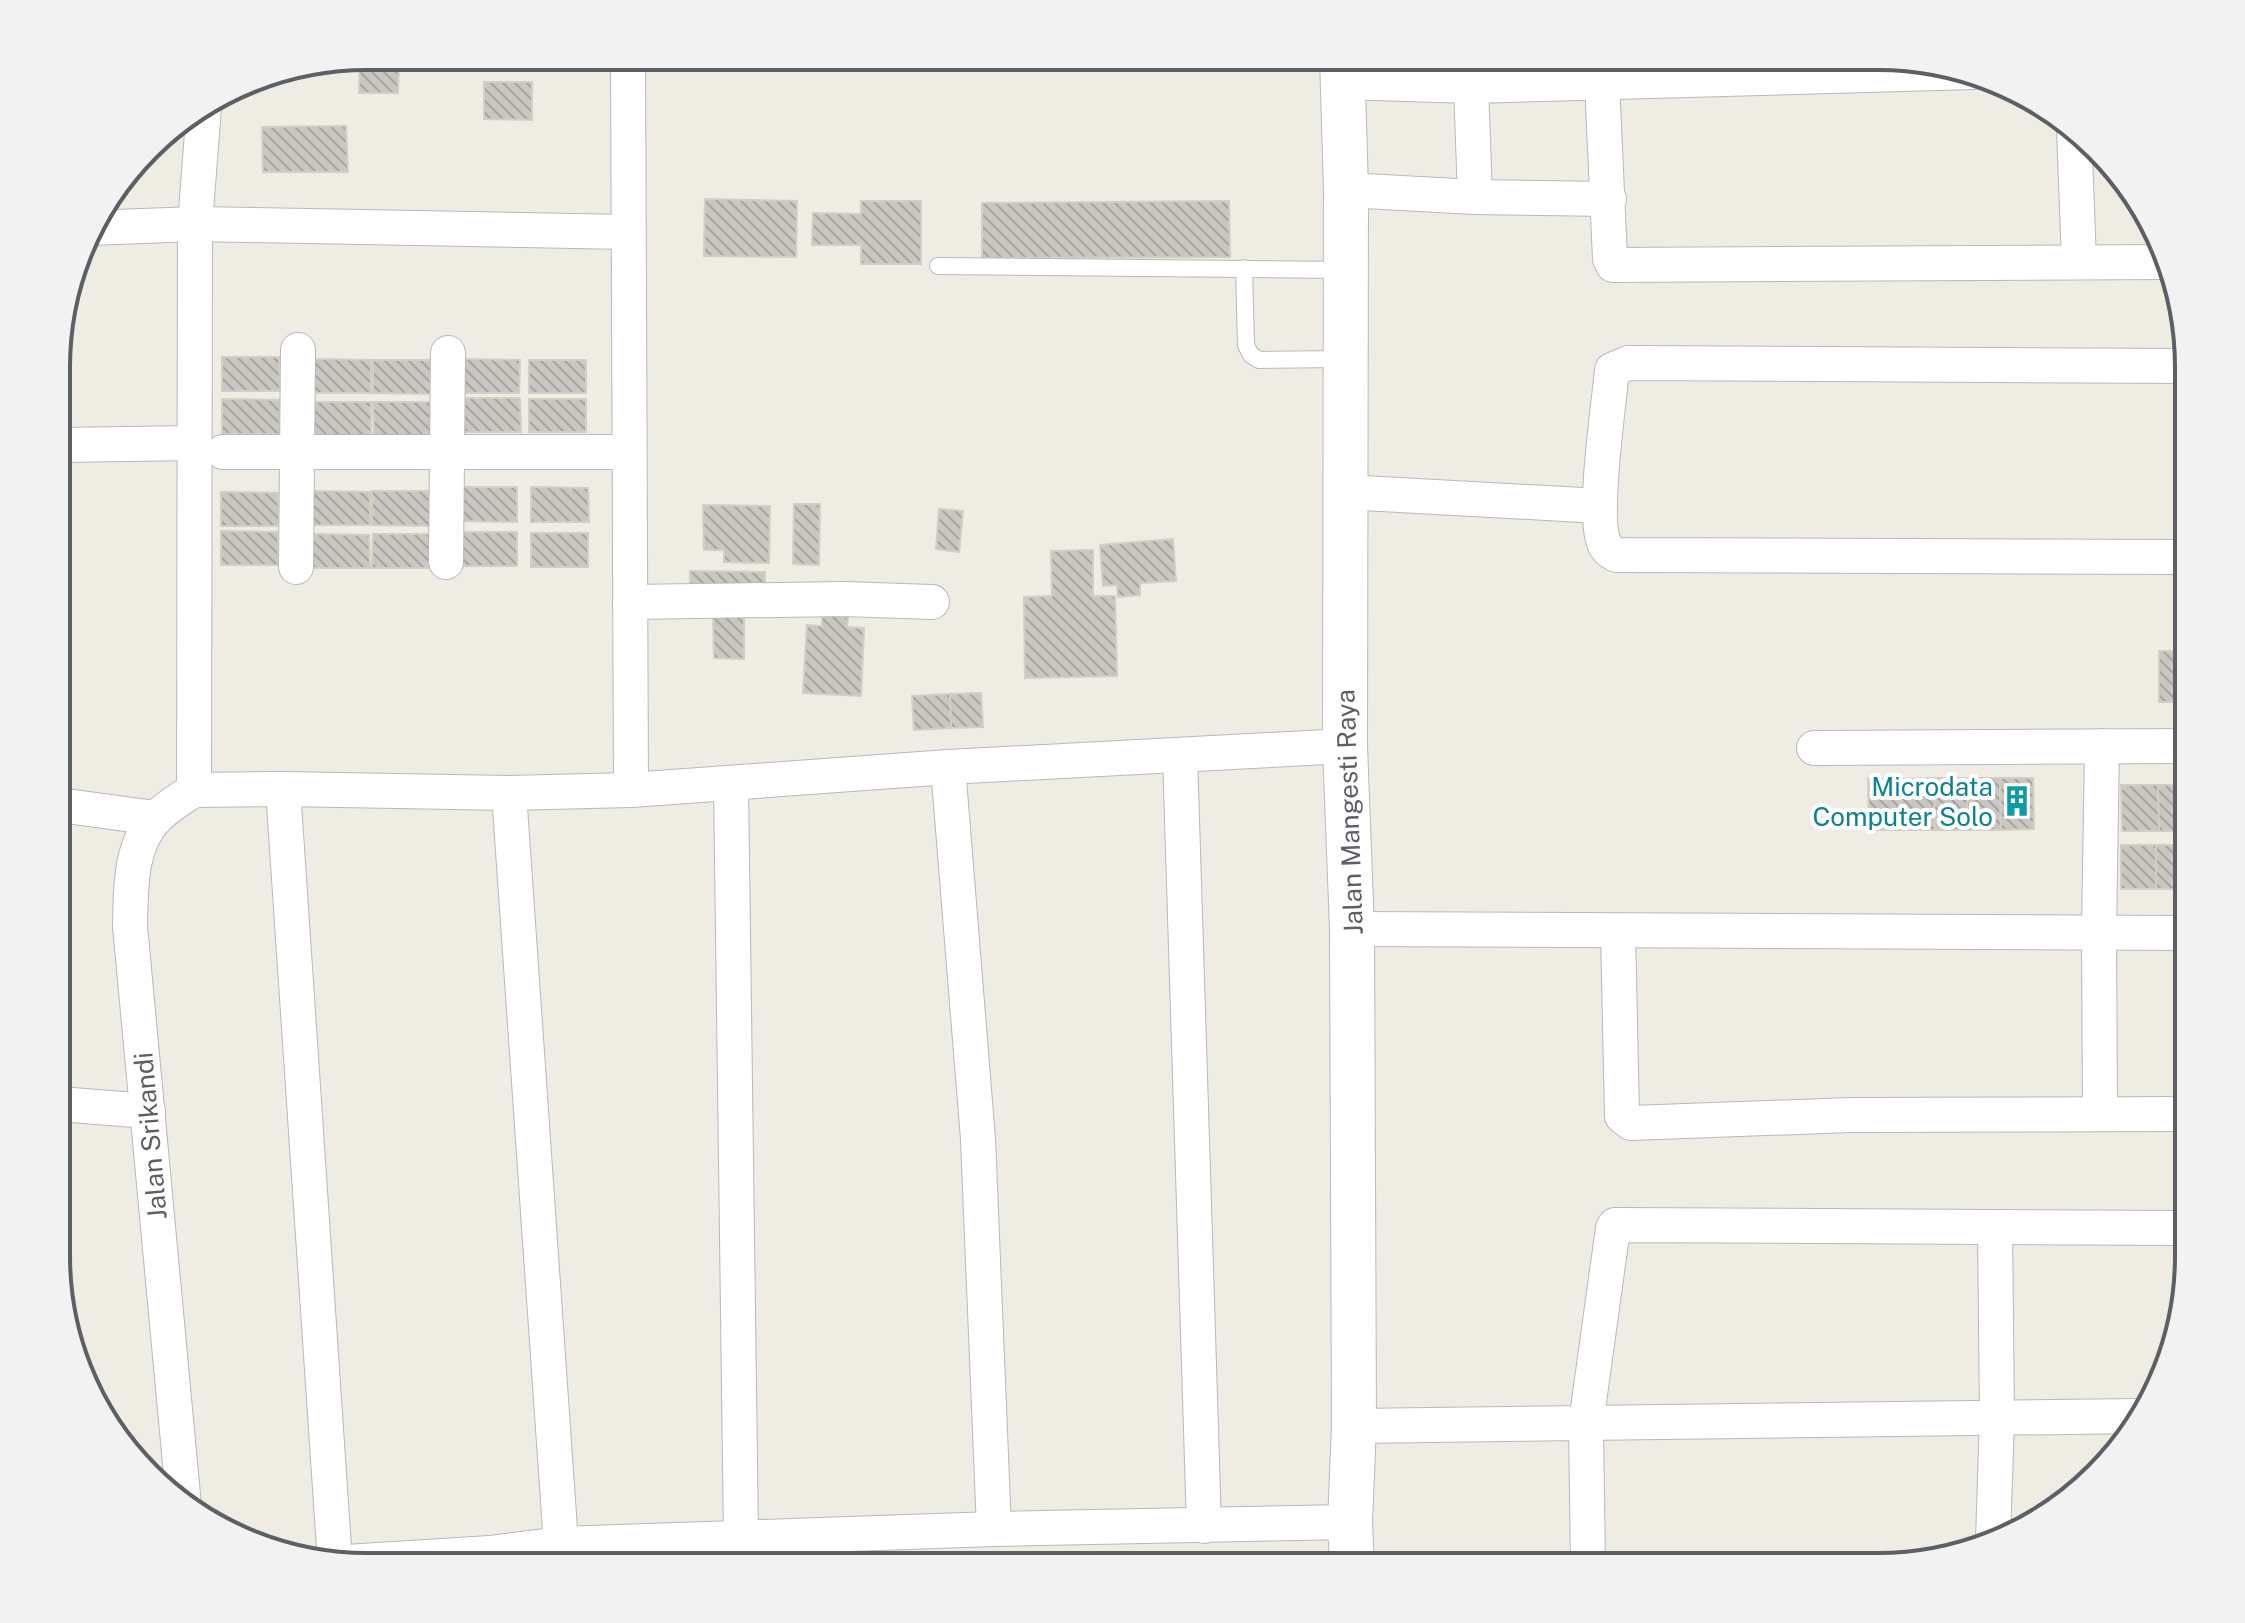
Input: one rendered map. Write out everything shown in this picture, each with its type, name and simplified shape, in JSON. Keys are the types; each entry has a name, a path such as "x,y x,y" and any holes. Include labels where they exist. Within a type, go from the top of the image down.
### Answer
{"street":[{"path":"628,70 631,790"},
{"name":"Jalan Mangesti Raya","path":"1342,70 1346,190 1345,746 1352,929 1354,1426 1351,1553"},
{"path":"1350,70 1471,86 1919,73"},
{"path":"1602,81 1610,259 1613,265 2156,262"},
{"path":"1471,86 1475,197"},
{"path":"203,119 195,224 209,448 194,790 509,793 631,790 948,767 1345,746"},
{"path":"2075,145 2079,262"},
{"path":"1346,190 1475,197 1609,199"},
{"path":"105,227 195,224 628,232"},
{"path":"296,567 298,350"},
{"path":"446,562 448,353"},
{"path":"2175,366 1628,363 1612,370 1600,506 1602,538 1607,549 1617,555 2175,557"},
{"path":"70,445 296,452 629,452"},
{"path":"1345,492 1600,506"},
{"path":"630,602 844,599 932,602"},
{"path":"2100,1112 2102,746"},
{"path":"1814,748 2175,746"},
{"path":"1180,755 1204,1526"},
{"path":"948,767 978,1139 994,1529"},
{"path":"731,783 741,1538"},
{"path":"283,789 331,1550"},
{"name":"Jalan Srikandi","path":"182,1489 130,926 131,874 141,845 155,818 194,790"},
{"path":"509,793 561,1544"},
{"path":"70,806 155,818"},
{"path":"1352,929 2175,933"},
{"path":"1618,931 1622,1116 1631,1123 1851,1115 2175,1114"},
{"path":"70,1105 148,1111"},
{"path":"1588,1553 1586,1423 1615,1225 2175,1228"},
{"path":"1993,1529 1997,1418 1995,1227"},
{"path":"1354,1426 2128,1416"},
{"path":"521,1553 561,1544 994,1529 1350,1522"}],"lane":[{"path":"938,266 1346,270"},
{"path":"1244,268 1246,345 1251,355 1259,360 1346,358"}],"building":[{"path":"360,70 399,70 398,93 359,93"},
{"path":"484,82 532,82 532,120 484,119"},
{"path":"346,126 348,172 263,172 262,127"},
{"path":"705,199 797,201 796,257 704,256"},
{"path":"861,201 921,201 921,264 861,264 861,245 812,245 813,213 861,214"},
{"path":"1229,201 1230,257 982,258 982,203"},
{"path":"222,357 279,357 280,391 222,391"},
{"path":"314,359 371,360 371,393 314,393"},
{"path":"462,359 520,360 519,393 462,393"},
{"path":"373,360 431,360 430,394 373,393"},
{"path":"529,360 586,360 586,393 529,393"},
{"path":"463,398 520,398 521,432 464,432"},
{"path":"222,399 280,400 279,434 222,434"},
{"path":"529,399 586,399 586,432 529,432"},
{"path":"314,402 371,402 371,436 314,435"},
{"path":"373,402 430,402 431,436 374,436"},
{"path":"459,487 517,487 517,522 460,521"},
{"path":"531,487 588,488 589,522 531,522"},
{"path":"312,491 370,492 370,525 313,525"},
{"path":"372,491 429,491 430,526 372,525"},
{"path":"221,492 278,493 279,526 221,526"},
{"path":"794,504 820,504 819,565 793,564"},
{"path":"703,505 770,506 769,563 724,562 724,550 704,550"},
{"path":"939,509 963,511 959,552 936,549"},
{"path":"221,531 278,532 278,565 221,565"},
{"path":"460,532 517,532 517,566 459,566"},
{"path":"531,533 588,533 588,567 531,567"},
{"path":"312,534 369,535 370,568 312,568"},
{"path":"373,534 430,534 430,568 372,568"},
{"path":"1173,539 1176,581 1140,583 1140,595 1118,597 1117,585 1103,586 1100,545"},
{"path":"1093,550 1093,596 1115,596 1117,676 1025,678 1024,597 1052,596 1051,551"},
{"path":"690,571 765,572 765,594 690,593"},
{"path":"713,615 744,615 744,659 714,658"},
{"path":"822,615 848,617 847,627 864,628 861,696 803,693 807,625 822,626"},
{"path":"2159,651 2175,651 2175,702 2159,702"},
{"path":"981,693 983,727 951,728 950,694"},
{"path":"950,694 951,728 914,730 912,696"},
{"path":"1934,778 1935,830 1902,830 1901,779"},
{"path":"1934,778 1967,778 1968,830 1935,830"},
{"path":"1967,778 2000,778 2001,830 1968,830"},
{"name":"Microdata Computer Solo","path":"2000,778 2033,778 2034,829 2001,830"},
{"path":"1868,779 1901,779 1902,830 1869,830"},
{"path":"2121,785 2158,785 2159,831 2122,831"},
{"path":"2158,785 2175,785 2175,831 2159,831"},
{"path":"2121,845 2156,845 2156,889 2121,889"},
{"path":"2156,845 2175,845 2175,889 2156,889"}],"place":[{"name":"Microdata Computer Solo","path":"2017,801"}]}
